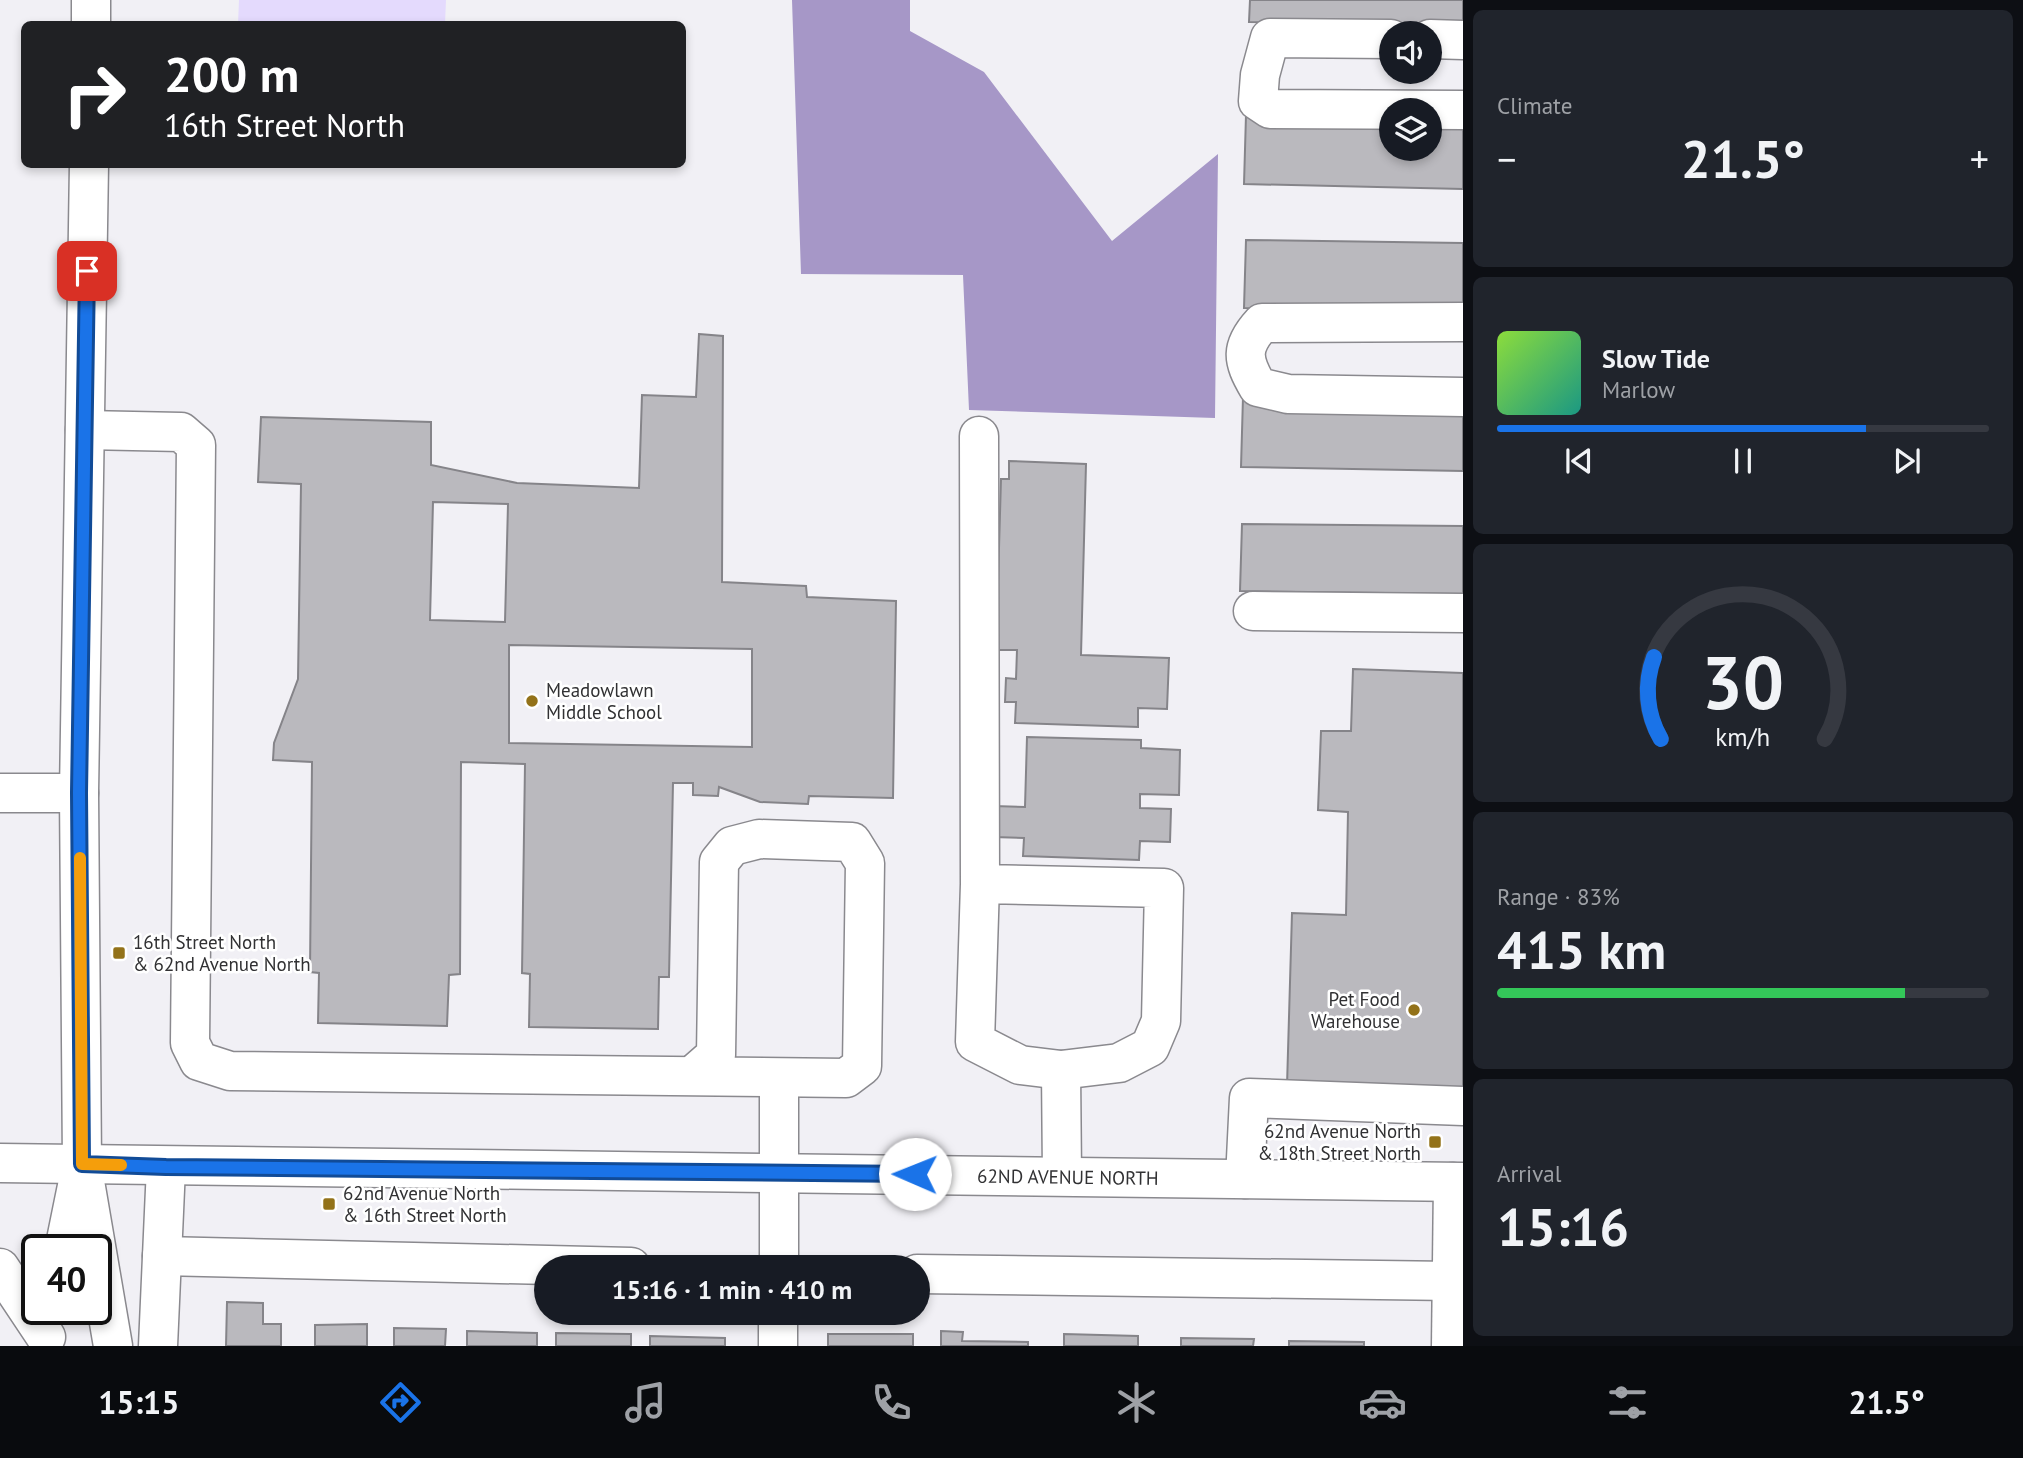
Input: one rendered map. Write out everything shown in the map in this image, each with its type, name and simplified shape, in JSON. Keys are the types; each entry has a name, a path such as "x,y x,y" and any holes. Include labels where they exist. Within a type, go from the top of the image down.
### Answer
{"street":[{"path":"91,21 92,0"},
{"path":"1379,39 1270,38 1260,75 1258,101 1270,108 1463,110"},
{"path":"1442,39 1463,40"},
{"path":"89,168 79,793 82,1164 113,1346"},
{"path":"1463,322 1262,323 1248,338 1246,367 1258,387 1288,394 1463,397"},
{"path":"85,430 181,432 196,445 190,1043 199,1061 230,1071 846,1078 862,1066 865,863 852,842 759,839 732,846 719,862 716,1055 692,1076"},
{"path":"979,436 980,884 975,1042 1020,1065 1061,1070 1119,1063 1150,1047 1161,1021 1164,888 980,884"},
{"path":"1252,611 1463,613"},
{"path":"0,793 79,793"},
{"path":"1061,1070 1062,1176"},
{"path":"779,1078 779,1255"},
{"path":"1245,1179 1249,1098 1463,1106"},
{"name":"62ND AVENUE NORTH","path":"0,1163 1458,1182"},
{"path":"67,1234 82,1164"},
{"path":"158,1346 166,1167"},
{"path":"1451,1346 1458,1182"},
{"path":"162,1256 534,1265"},
{"path":"0,1268 48,1331"},
{"path":"930,1274 1452,1281"},
{"path":"778,1325 778,1346"}],"shaded area":[{"path":"239,0 446,0 445,21 238,21"},
{"path":"792,0 910,0 910,31 984,72 1112,241 1218,154 1215,418 969,410 963,275 801,274"}],"building":[{"path":"1250,0 1463,0 1463,25 1442,25 1442,21 1379,21 1379,24 1249,22"},
{"path":"1246,115 1379,118 1379,161 1442,161 1442,118 1463,119 1463,189 1244,184"},
{"path":"1246,240 1463,243 1463,310 1244,308"},
{"path":"699,334 723,336 722,582 806,586 807,597 896,601 893,798 809,796 808,804 760,802 719,787 718,796 693,795 693,783 673,783 669,977 659,977 658,1029 529,1027 530,974 522,973 525,764 461,762 460,974 449,975 447,1026 318,1023 319,973 310,972 312,762 273,760 274,743 298,679 301,484 258,482 261,417 431,422 431,465 517,483 639,488 642,395 696,397","holes":["433,502 508,504 505,622 430,620","509,645 752,649 752,747 509,743"]},
{"path":"1243,397 1463,402 1463,471 1241,467"},
{"path":"1009,461 1086,464 1081,655 1169,658 1167,709 1138,708 1138,727 1015,723 1016,702 1005,702 1006,678 1016,679 1017,650 996,650 1001,479 1009,479"},
{"path":"1242,524 1463,526 1463,594 1240,591"},
{"path":"1353,669 1463,673 1463,1092 1287,1086 1292,913 1346,915 1348,812 1318,810 1321,731 1351,731"},
{"path":"1027,737 1141,740 1141,748 1180,750 1179,795 1140,794 1140,808 1171,809 1170,842 1140,841 1139,860 1023,856 1024,838 993,837 994,806 1025,807"},
{"path":"227,1302 263,1303 263,1324 281,1324 281,1346 226,1346"},
{"path":"367,1324 367,1346 315,1346 315,1325"},
{"path":"394,1328 446,1329 445,1346 394,1346"},
{"path":"467,1331 537,1333 537,1346 467,1346"},
{"path":"941,1331 963,1332 962,1341 1028,1342 1028,1346 941,1346"},
{"path":"556,1333 631,1334 631,1346 556,1346"},
{"path":"828,1334 913,1334 913,1346 828,1346"},
{"path":"1064,1334 1138,1336 1138,1346 1064,1346"},
{"path":"650,1336 725,1338 725,1346 650,1346"},
{"path":"1181,1338 1254,1339 1253,1346 1181,1346"},
{"path":"1289,1341 1364,1342 1364,1346 1289,1346"}],"slow traffic":[{"path":"80,858 82,1164 121,1165"}],"place":[{"name":"Meadowlawn Middle School","path":"532,701"},
{"name":"16th Street North & 62nd Avenue North","path":"119,953"},
{"name":"Pet Food Warehouse","path":"1414,1010"},
{"name":"62nd Avenue North & 18th Street North","path":"1435,1142"},
{"name":"62nd Avenue North & 16th Street North","path":"329,1204"}],"route":[{"path":"87,271 79,793 82,1164 915,1174"}]}
